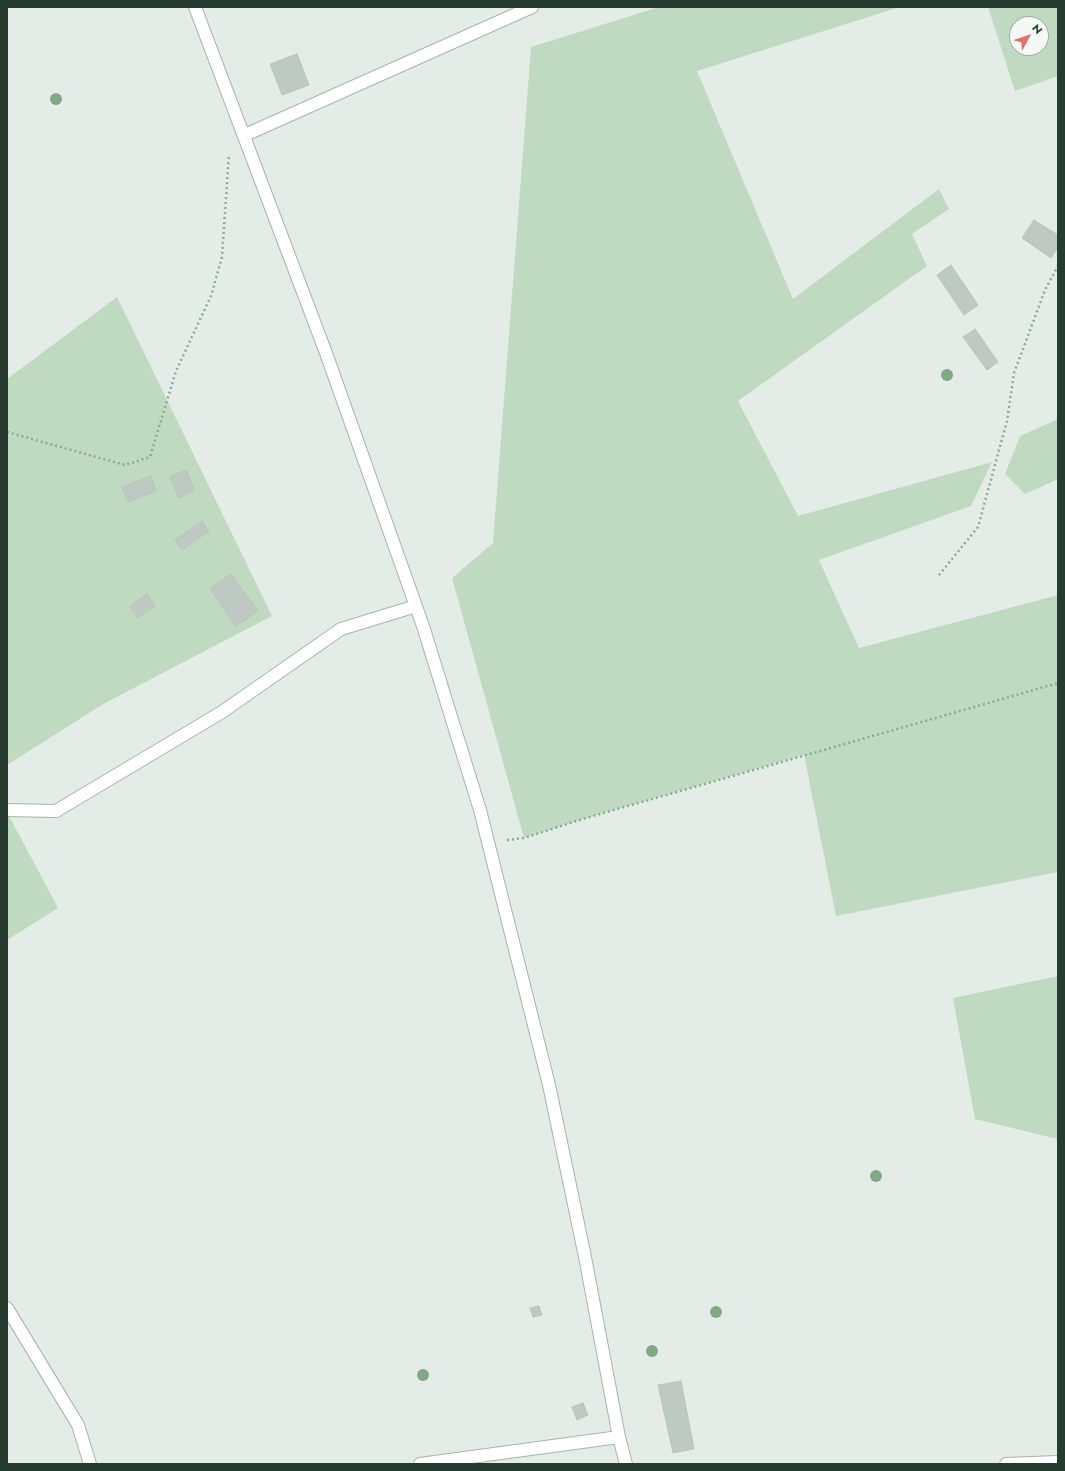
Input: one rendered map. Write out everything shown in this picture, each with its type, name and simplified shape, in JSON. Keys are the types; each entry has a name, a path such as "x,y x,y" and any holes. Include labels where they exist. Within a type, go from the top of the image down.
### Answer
{"street":[{"path":"195,7 245,135 326,353 416,606 461,747 488,842 549,1085 619,1437 626,1464"},
{"path":"245,135 532,7"},
{"path":"7,810 56,811 222,712 341,630 416,606"},
{"path":"7,1308 78,1425 90,1464"},
{"path":"420,1464 619,1437"},
{"path":"1006,1464 1058,1462"}],"path":[{"path":"7,432 125,465 150,457 176,371 211,296 222,257 230,150"},
{"path":"939,575 978,527 1007,422 1014,373 1045,290 1058,266"},
{"path":"488,842 524,838 586,818 1058,683"}],"green space":[{"path":"659,7 900,7 697,71 793,299 939,189 949,209 912,234 927,266 738,401 798,516 992,462 971,506 819,560 859,648 1058,595 1058,872 836,916 804,755 586,818 524,838 452,578 493,543 531,47"},
{"path":"988,7 1058,7 1058,76 1015,91"},
{"path":"117,297 272,616 105,703 7,765 7,379"},
{"path":"1058,419 1058,479 1025,494 1005,474 1020,436"},
{"path":"7,812 58,908 7,940"},
{"path":"1058,976 1058,1139 975,1119 953,998"}],"building":[{"path":"297,54 309,85 282,95 270,64"},
{"path":"1034,220 1058,235 1058,247 1051,258 1022,238"},
{"path":"951,265 978,305 964,315 937,275"},
{"path":"975,329 998,362 987,370 963,337"},
{"path":"186,470 195,490 179,498 170,477"},
{"path":"151,476 156,491 128,502 122,487"},
{"path":"202,521 209,531 182,550 175,540"},
{"path":"231,574 258,611 236,626 210,589"},
{"path":"147,594 155,606 138,618 130,606"},
{"path":"539,1306 542,1315 533,1317 530,1308"},
{"path":"681,1381 694,1449 673,1453 658,1385"},
{"path":"583,1403 588,1415 577,1420 572,1407"}]}
